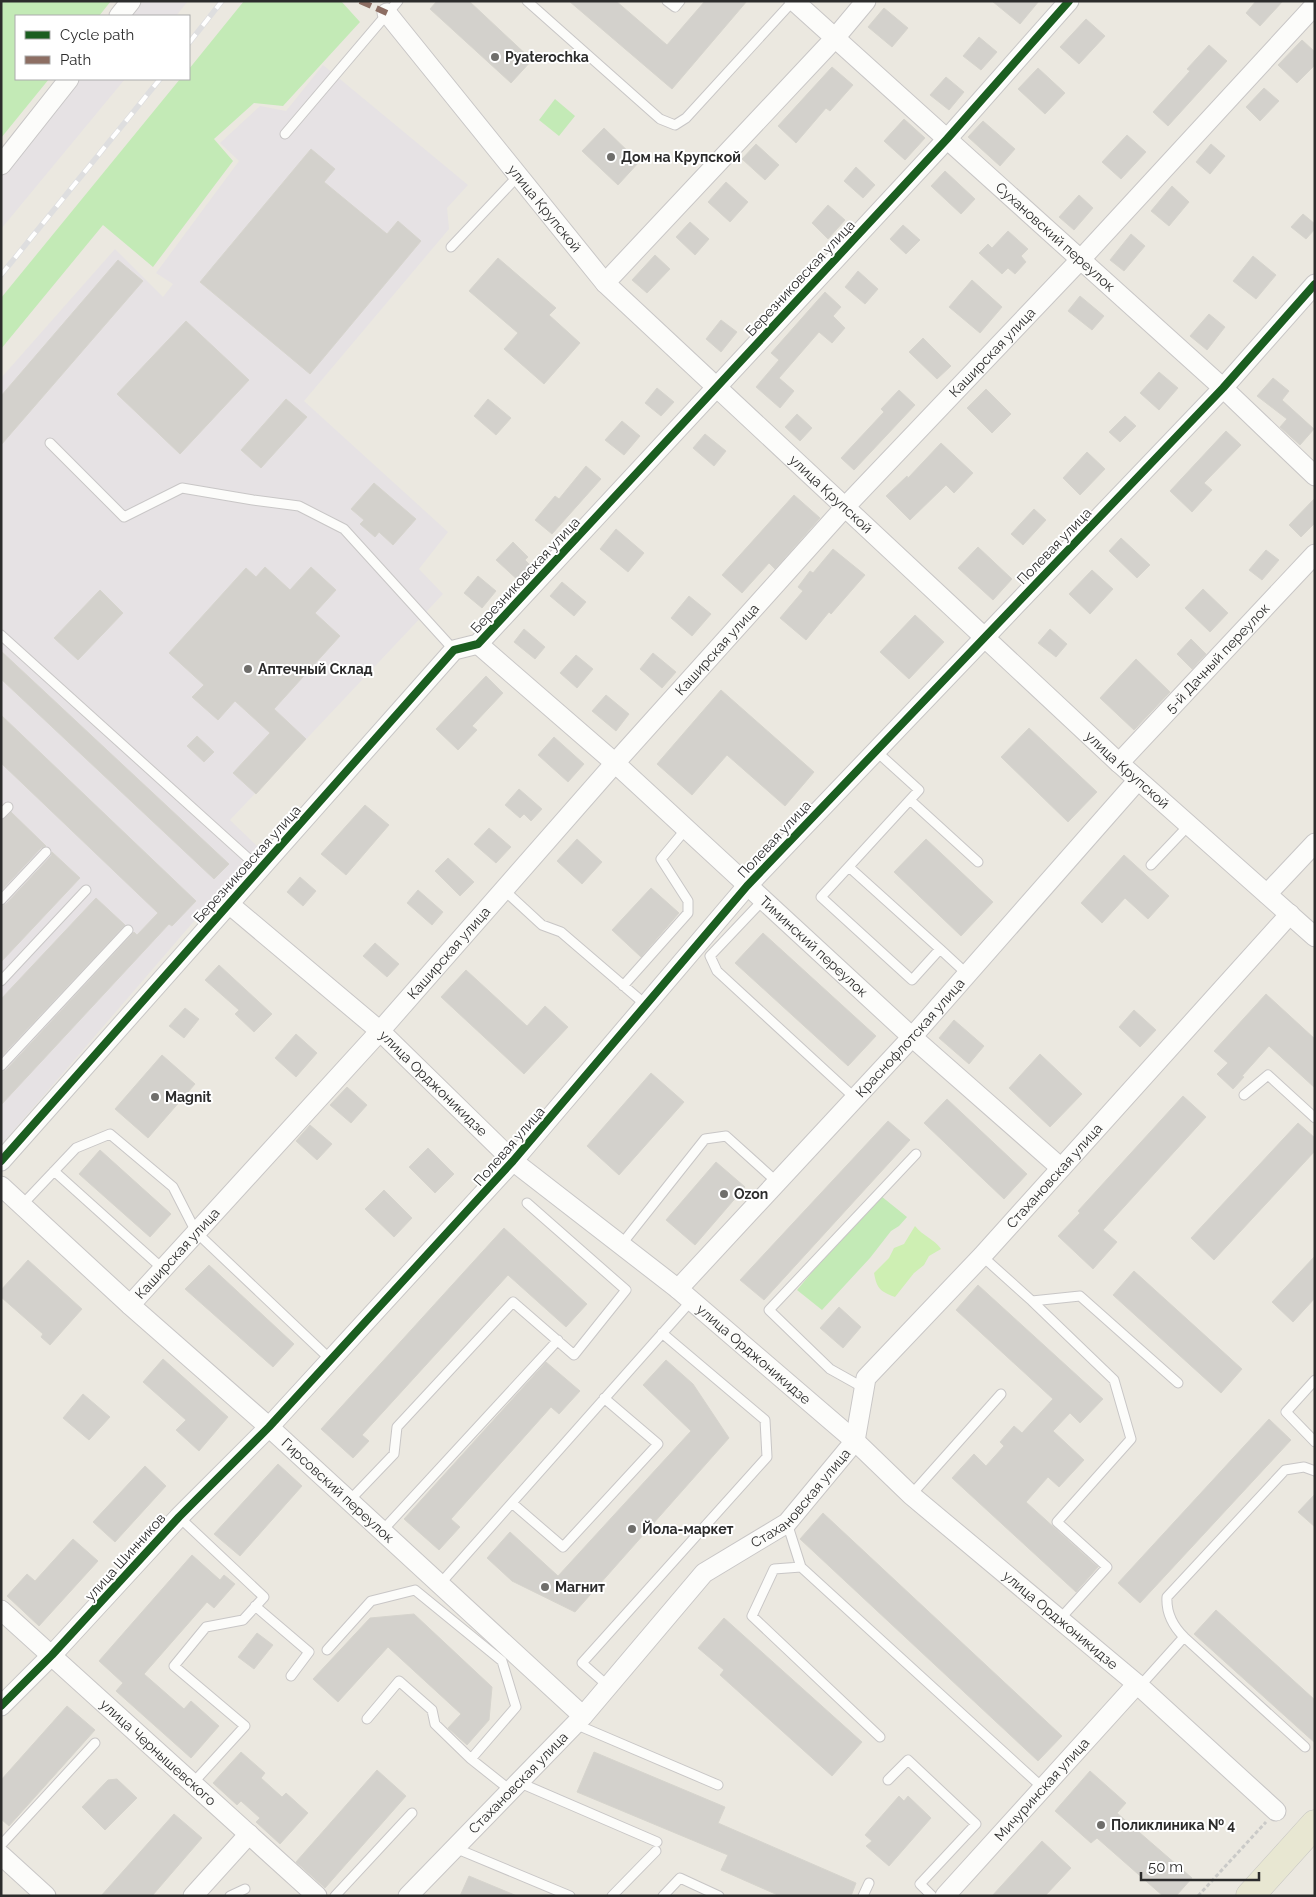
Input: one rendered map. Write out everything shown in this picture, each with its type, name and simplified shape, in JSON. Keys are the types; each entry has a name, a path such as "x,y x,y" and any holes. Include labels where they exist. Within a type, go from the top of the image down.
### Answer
{"main road":[{"path":"1250,1896 1315,1824"}],"street":[{"path":"120,15 131,1"},
{"name":"Сухановский переулок","path":"793,1 1223,388 1315,476"},
{"path":"605,283 835,38 866,1"},
{"name":"Березниковская улица","path":"1,1161 454,650 478,644 947,139 1068,1"},
{"name":"Каширская улица","path":"130,1305 380,1031 615,763 845,507 1080,259 1315,5"},
{"name":"улица Крупской","path":"392,7 518,176 605,283 717,386 983,638 1119,763 1315,937"},
{"path":"1,165 69,80"},
{"name":"Полевая улица","path":"268,1427 513,1161 747,886 1223,388 1315,284"},
{"name":"5-й Дачный переулок","path":"1119,763 1315,554"},
{"name":"Тиминский переулок","path":"478,644 615,763 912,1037 1061,1168"},
{"name":"Краснофлотская улица","path":"684,1295 777,1182 912,1037 1138,780"},
{"path":"1267,894 1315,843"},
{"name":"улица Орджоникидзе","path":"229,904 380,1031 513,1161 684,1295 855,1441 911,1495 1138,1685 1276,1811"},
{"name":"Стахановская улица","path":"408,1896 579,1720 704,1573 787,1523 855,1441 866,1378 982,1256 1290,914"},
{"name":"Гирсовский переулок","path":"1,1186 130,1305 268,1427 440,1584 579,1720"},
{"name":"улица Шинников","path":"1,1706 52,1655 179,1517 268,1427"},
{"name":"улица Чернышевского","path":"1,1610 317,1896"},
{"name":"Мичуринская улица","path":"945,1896 1138,1685"},
{"path":"193,1896 249,1834"},
{"path":"3,1858 46,1896"}],"lane":[{"path":"527,1 660,119 675,125 686,118 793,1"},
{"path":"667,1 674,7 680,1"},
{"path":"285,134 392,7"},
{"path":"451,247 518,176"},
{"path":"50,443 124,517 182,488 298,506 344,529 454,650"},
{"path":"1,635 260,869"},
{"path":"876,751 919,790 821,897 912,980 940,949"},
{"path":"910,800 978,862"},
{"path":"1,814 8,807"},
{"path":"1151,865 1189,825"},
{"path":"623,986 688,913 688,901 661,859 686,829"},
{"path":"1,900 46,852"},
{"path":"849,866 967,974"},
{"path":"1,981 86,890"},
{"path":"504,890 542,925 561,932 646,1006"},
{"path":"763,900 710,956 717,971 855,1098"},
{"path":"1,1066 128,930"},
{"path":"1244,1095 1268,1075 1315,1118"},
{"path":"22,1205 76,1148 110,1134 173,1187 196,1232 331,1360"},
{"path":"621,1245 705,1140 726,1136 777,1182"},
{"path":"864,1388 830,1369 770,1310 916,1154"},
{"path":"54,1171 162,1269"},
{"path":"349,1501 394,1454 397,1427 513,1302 574,1355 626,1290 527,1202"},
{"path":"982,1256 1114,1380 1131,1439 1057,1522 1107,1567 1059,1620"},
{"path":"440,1584 662,1333 684,1295"},
{"path":"1032,1301 1080,1296 1178,1383"},
{"path":"608,1686 582,1663 767,1457 765,1420 662,1333"},
{"path":"382,1531 558,1340"},
{"path":"1315,1380 1286,1412 1315,1442"},
{"path":"911,1495 1001,1394"},
{"path":"512,1502 564,1547 658,1444 604,1398"},
{"path":"1305,1747 1184,1637 1177,1630 1166,1609 1167,1597 1285,1470 1304,1467 1315,1471"},
{"path":"179,1517 264,1597 243,1620 206,1627 174,1666 245,1726 193,1783"},
{"path":"787,1523 801,1567 1043,1788"},
{"path":"801,1567 774,1568 752,1616 880,1737"},
{"path":"327,1650 371,1601 415,1590 502,1661 516,1707 471,1759"},
{"path":"256,1606 309,1652 291,1676"},
{"path":"1138,1685 1184,1637"},
{"path":"367,1718 399,1681 432,1710 434,1724 471,1759 514,1786 657,1847 612,1896"},
{"path":"579,1720 718,1785"},
{"path":"3,1858 95,1743"},
{"path":"888,1780 908,1760 976,1824 920,1884 932,1896"},
{"path":"335,1896 412,1813"},
{"path":"454,1848 570,1896"},
{"path":"663,1896 680,1878 719,1896"},
{"path":"863,1896 869,1883"},
{"path":"230,1896 244,1889"}],"path":[{"path":"1198,1896 1276,1811"}],"shaded area":[{"path":"133,1 188,1 177,15 122,15"},
{"path":"323,65 468,185 447,208 449,229 304,401 448,532 419,569 443,594 230,820 258,847 1,1145 1,378 115,249 163,297 173,284 156,273 239,161 220,143 260,106 286,111"},
{"path":"69,80 124,80 1,229 1,163"}],"green space":[{"path":"1,1 111,1 100,15 15,15 15,80 48,80 1,138"},
{"path":"244,1 341,1 360,22 283,106 254,103 214,139 233,161 153,267 103,225 1,349 1,298 179,80 190,80 190,68"},
{"path":"555,99 575,116 559,136 539,120"},
{"path":"881,1196 907,1217 899,1226 891,1231 870,1258 822,1310 797,1290 839,1240"},
{"path":"915,1226 941,1249 929,1256 924,1265 914,1273 895,1297 880,1289 876,1283 874,1273 889,1258 894,1248 904,1244"}],"building":[{"path":"437,1 469,1 532,60 511,83 430,9"},
{"path":"569,1 616,1 667,45 705,1 747,1 672,89"},
{"path":"992,1 1039,1 1020,24"},
{"path":"1256,1 1283,1 1260,26 1246,13"},
{"path":"884,8 908,28 892,47 868,27"},
{"path":"1086,19 1105,36 1079,64 1060,47"},
{"path":"979,37 997,52 981,70 963,56"},
{"path":"1302,40 1315,52 1315,65 1297,83 1278,65"},
{"path":"1209,45 1227,61 1168,126 1153,112 1190,71 1187,69"},
{"path":"832,67 853,85 830,111 826,108 796,143 778,126"},
{"path":"1038,68 1065,93 1045,114 1018,89"},
{"path":"946,77 964,92 949,110 930,95"},
{"path":"1264,88 1279,101 1260,121 1246,107"},
{"path":"904,119 925,138 905,160 884,141"},
{"path":"983,121 1015,149 1000,166 968,137"},
{"name":"Дом на Крупской","path":"604,128 639,162 618,185 582,151"},
{"path":"1127,135 1146,152 1121,179 1102,162"},
{"path":"756,144 779,165 765,180 742,159"},
{"path":"1211,144 1225,156 1210,174 1196,162"},
{"path":"311,149 335,169 324,182 387,234 398,221 421,241 310,374 200,282"},
{"path":"856,167 875,185 863,198 844,181"},
{"path":"945,171 975,199 961,214 931,186"},
{"path":"726,182 748,202 730,222 708,202"},
{"path":"1172,186 1189,202 1169,226 1151,211"},
{"path":"1079,195 1093,208 1074,230 1059,217"},
{"path":"828,205 845,220 828,239 812,223"},
{"path":"1303,214 1315,224 1315,229 1306,239 1291,227"},
{"path":"690,222 709,239 695,255 676,237"},
{"path":"903,225 920,240 906,254 890,239"},
{"path":"1008,231 1028,249 1021,256 1026,262 1015,274 1008,268 1002,274 979,253 988,244 992,248"},
{"path":"1131,234 1145,246 1124,271 1110,260"},
{"path":"655,255 670,269 647,293 632,280"},
{"path":"1253,256 1276,275 1256,299 1233,281"},
{"path":"498,258 556,308 549,315 580,343 544,384 504,349 518,333 469,291"},
{"path":"118,260 143,281 1,445 1,396"},
{"path":"858,271 878,289 865,304 845,287"},
{"path":"972,280 1002,307 980,333 949,307"},
{"path":"825,292 841,307 833,316 845,328 832,343 819,332 779,378 794,391 780,408 756,387 779,360 771,353"},
{"path":"1080,296 1104,316 1092,330 1068,311"},
{"path":"1209,314 1225,327 1207,350 1190,336"},
{"path":"721,320 737,332 721,352 706,339"},
{"path":"186,321 249,380 180,454 117,394"},
{"path":"923,338 951,366 937,379 909,352"},
{"path":"1159,372 1178,388 1159,410 1140,393"},
{"path":"1273,378 1289,391 1282,400 1314,429 1300,445 1280,427 1287,419 1257,396"},
{"path":"657,388 674,402 661,416 645,403"},
{"path":"986,389 1011,414 992,433 967,408"},
{"path":"899,390 915,405 854,470 841,458 884,412 881,409"},
{"path":"286,399 307,417 261,468 241,450"},
{"path":"488,399 511,418 496,435 474,416"},
{"path":"797,414 812,428 800,441 785,427"},
{"path":"1125,416 1136,426 1120,442 1109,432"},
{"path":"622,421 640,436 624,455 605,440"},
{"path":"1226,431 1241,445 1204,483 1212,490 1192,512 1170,491"},
{"path":"705,434 726,451 714,466 693,448"},
{"path":"941,443 973,473 954,493 946,485 910,520 886,496 907,476 908,478"},
{"path":"1087,452 1105,469 1080,495 1063,478"},
{"path":"586,466 601,479 552,534 535,520 555,496 559,499"},
{"path":"374,483 416,519 393,545 379,532 375,537 360,524 364,520 351,509"},
{"path":"794,495 820,518 775,569 769,563 742,593 722,575"},
{"path":"1315,498 1315,523 1301,537 1289,525"},
{"path":"1034,509 1046,520 1023,545 1011,534"},
{"path":"616,529 644,553 628,572 600,549"},
{"path":"1121,538 1150,565 1137,578 1109,551"},
{"path":"513,542 528,557 525,560 533,568 520,582 496,560"},
{"path":"978,547 1012,579 993,600 958,568"},
{"path":"833,549 865,575 831,614 829,612 806,640 780,618 803,591 798,587 810,571 813,573"},
{"path":"1266,550 1279,560 1262,580 1249,570"},
{"name":"Аптечный Склад","path":"265,567 290,590 311,567 336,590 315,613 340,636 274,709 306,739 256,794 233,773 270,733 235,701 218,720 192,697 204,685 169,653 246,568 256,577"},
{"path":"1092,570 1113,589 1090,614 1069,594"},
{"path":"478,576 496,591 482,608 464,593"},
{"path":"562,582 586,602 574,616 550,596"},
{"path":"1203,589 1228,613 1210,632 1185,608"},
{"path":"100,590 123,613 78,660 54,638"},
{"path":"689,596 711,614 692,636 671,618"},
{"path":"915,615 944,642 909,679 880,652"},
{"path":"524,629 545,647 535,659 514,642"},
{"path":"1050,629 1067,644 1056,657 1038,643"},
{"path":"1191,639 1206,654 1192,669 1177,654"},
{"path":"1,651 229,864 214,879 1,679"},
{"path":"653,653 676,672 662,688 640,669"},
{"path":"576,655 593,669 577,688 560,673"},
{"path":"1136,659 1170,692 1134,730 1100,698"},
{"path":"486,676 503,693 472,726 477,730 458,750 436,729"},
{"path":"721,690 814,772 785,806 727,755 692,795 657,764"},
{"path":"606,695 629,714 616,731 592,711"},
{"path":"1,715 196,901 172,926 169,924 1,1105 1,1072 6,1070 134,932 137,935 158,913 1,763"},
{"path":"1029,728 1097,792 1068,822 1001,757"},
{"path":"197,736 214,752 204,762 187,746"},
{"path":"554,737 584,764 568,782 538,755"},
{"path":"519,789 542,809 531,821 524,814 520,818 505,805"},
{"path":"365,805 389,825 346,875 321,854"},
{"path":"11,812 46,846 41,848 1,891 1,820"},
{"path":"489,828 511,847 496,863 474,844"},
{"path":"577,839 602,862 582,884 557,861"},
{"path":"926,839 993,902 961,936 894,872"},
{"path":"52,852 80,878 1,962 1,906 6,904 51,856"},
{"path":"1124,855 1169,896 1148,919 1125,898 1102,923 1081,903"},
{"path":"448,858 474,882 460,896 435,871"},
{"path":"300,877 316,891 303,906 287,892"},
{"path":"651,888 679,913 641,957 612,930"},
{"path":"418,890 443,912 432,925 407,903"},
{"path":"96,898 125,925 1,1057 1,999"},
{"path":"763,933 876,1036 848,1066 735,963"},
{"path":"375,943 399,964 387,977 363,956"},
{"path":"219,965 272,1014 254,1032 235,1014 239,1010 205,980"},
{"path":"466,970 527,1026 545,1006 568,1027 524,1074 441,997"},
{"path":"1266,994 1315,1039 1315,1088 1269,1046 1233,1089 1217,1074 1228,1063 1214,1051"},
{"path":"185,1008 199,1019 184,1038 169,1026"},
{"path":"1134,1010 1156,1030 1140,1047 1119,1027"},
{"path":"954,1020 984,1046 969,1064 939,1038"},
{"path":"296,1034 317,1053 296,1077 275,1058"},
{"path":"1040,1054 1082,1094 1050,1127 1009,1088"},
{"name":"Magnit","path":"162,1055 195,1084 148,1138 115,1109"},
{"path":"651,1073 684,1102 619,1175 587,1146"},
{"path":"347,1087 367,1105 351,1123 330,1105"},
{"path":"1183,1096 1206,1117 1103,1230 1117,1242 1093,1269 1058,1236 1080,1213 1078,1211"},
{"path":"947,1099 1027,1174 1004,1199 924,1123"},
{"path":"888,1121 910,1140 764,1300 740,1280"},
{"path":"1298,1123 1315,1138 1315,1151 1214,1260 1191,1238"},
{"path":"310,1125 332,1144 317,1160 296,1141"},
{"path":"428,1148 454,1174 435,1193 409,1167"},
{"path":"100,1150 171,1214 150,1237 79,1174"},
{"path":"716,1162 745,1187 695,1245 666,1220"},
{"path":"384,1190 412,1218 394,1237 365,1209"},
{"path":"504,1228 587,1304 566,1327 508,1275 362,1435 369,1441 353,1458 321,1429"},
{"path":"1315,1256 1315,1298 1293,1322 1272,1302"},
{"path":"28,1260 82,1309 50,1345 41,1337 43,1334 1,1297 1,1290"},
{"path":"209,1265 294,1344 273,1367 185,1289"},
{"path":"1134,1271 1242,1369 1221,1393 1113,1295"},
{"path":"978,1285 1103,1399 1080,1423 1070,1413 1053,1431 1084,1460 1059,1487 1048,1477 1026,1502 1098,1567 1076,1592 952,1478 974,1454 986,1466 1004,1446 1000,1442 1014,1426 1022,1433 1053,1399 956,1310"},
{"path":"839,1307 861,1327 843,1348 820,1328"},
{"path":"163,1359 228,1417 199,1451 176,1430 186,1420 143,1382"},
{"path":"666,1360 693,1384 729,1438 575,1612 512,1581 487,1558 510,1532 558,1576 691,1431 643,1385"},
{"path":"546,1362 580,1391 559,1414 551,1407 451,1519 460,1527 439,1550 404,1519"},
{"path":"83,1394 110,1417 89,1440 63,1418"},
{"path":"1269,1419 1291,1440 1140,1603 1118,1583"},
{"path":"278,1464 302,1486 240,1556 214,1534"},
{"path":"145,1466 166,1486 115,1542 93,1522"},
{"path":"1315,1494 1315,1527 1298,1512"},
{"path":"823,1513 1062,1736 1038,1761 800,1539"},
{"path":"73,1539 98,1561 39,1626 7,1596 27,1574 35,1581"},
{"path":"192,1555 220,1580 224,1575 235,1584 214,1608 207,1602 144,1674 184,1709 191,1701 219,1726 191,1758 116,1691 123,1683 99,1661"},
{"path":"1216,1610 1315,1700 1315,1743 1194,1634"},
{"path":"414,1614 492,1687 489,1720 467,1745 448,1728 461,1714 388,1647 338,1702 313,1679 370,1618"},
{"path":"724,1618 862,1742 832,1776 720,1675 724,1670 698,1648"},
{"path":"257,1633 273,1645 254,1669 238,1657"},
{"path":"67,1706 95,1730 9,1826 1,1819 1,1780"},
{"path":"241,1752 265,1773 261,1778 282,1797 286,1793 308,1813 280,1844 256,1822 260,1818 241,1801 237,1805 213,1783"},
{"path":"594,1752 725,1807 718,1823 856,1883 851,1896 780,1896 721,1870 728,1855 577,1792"},
{"path":"377,1770 406,1796 325,1888 296,1862"},
{"name":"Поликлиника № 4","path":"1090,1771 1126,1803 1117,1813 1192,1878 1176,1896 1163,1896 1097,1838 1091,1843 1055,1811"},
{"path":"117,1779 137,1798 105,1830 82,1807 108,1780"},
{"path":"899,1796 904,1801 908,1796 931,1818 889,1866 866,1846 872,1841 865,1835"},
{"path":"174,1814 202,1838 152,1896 101,1896"},
{"path":"1042,1841 1071,1868 1045,1896 992,1896"},
{"path":"469,1876 517,1896 460,1896"}],"railway":[{"path":"190,42 222,1"},
{"path":"1,275 159,80"}],"marked path":[{"path":"360,1 387,13"}],"cycle path":[{"path":"1,1161 454,650 478,644 947,139 1069,1"},
{"path":"1,1706 52,1655 179,1517 269,1427 513,1161 747,886 1223,388 1315,284"}],"place":[{"name":"Pyaterochka","path":"495,57"},
{"name":"Дом на Крупской","path":"611,157"},
{"name":"Аптечный Склад","path":"248,669"},
{"name":"Magnit","path":"155,1097"},
{"name":"Ozon","path":"724,1194"},
{"name":"Йола-маркет","path":"632,1529"},
{"name":"Магнит","path":"545,1587"},
{"name":"Поликлиника № 4","path":"1101,1825"}]}
